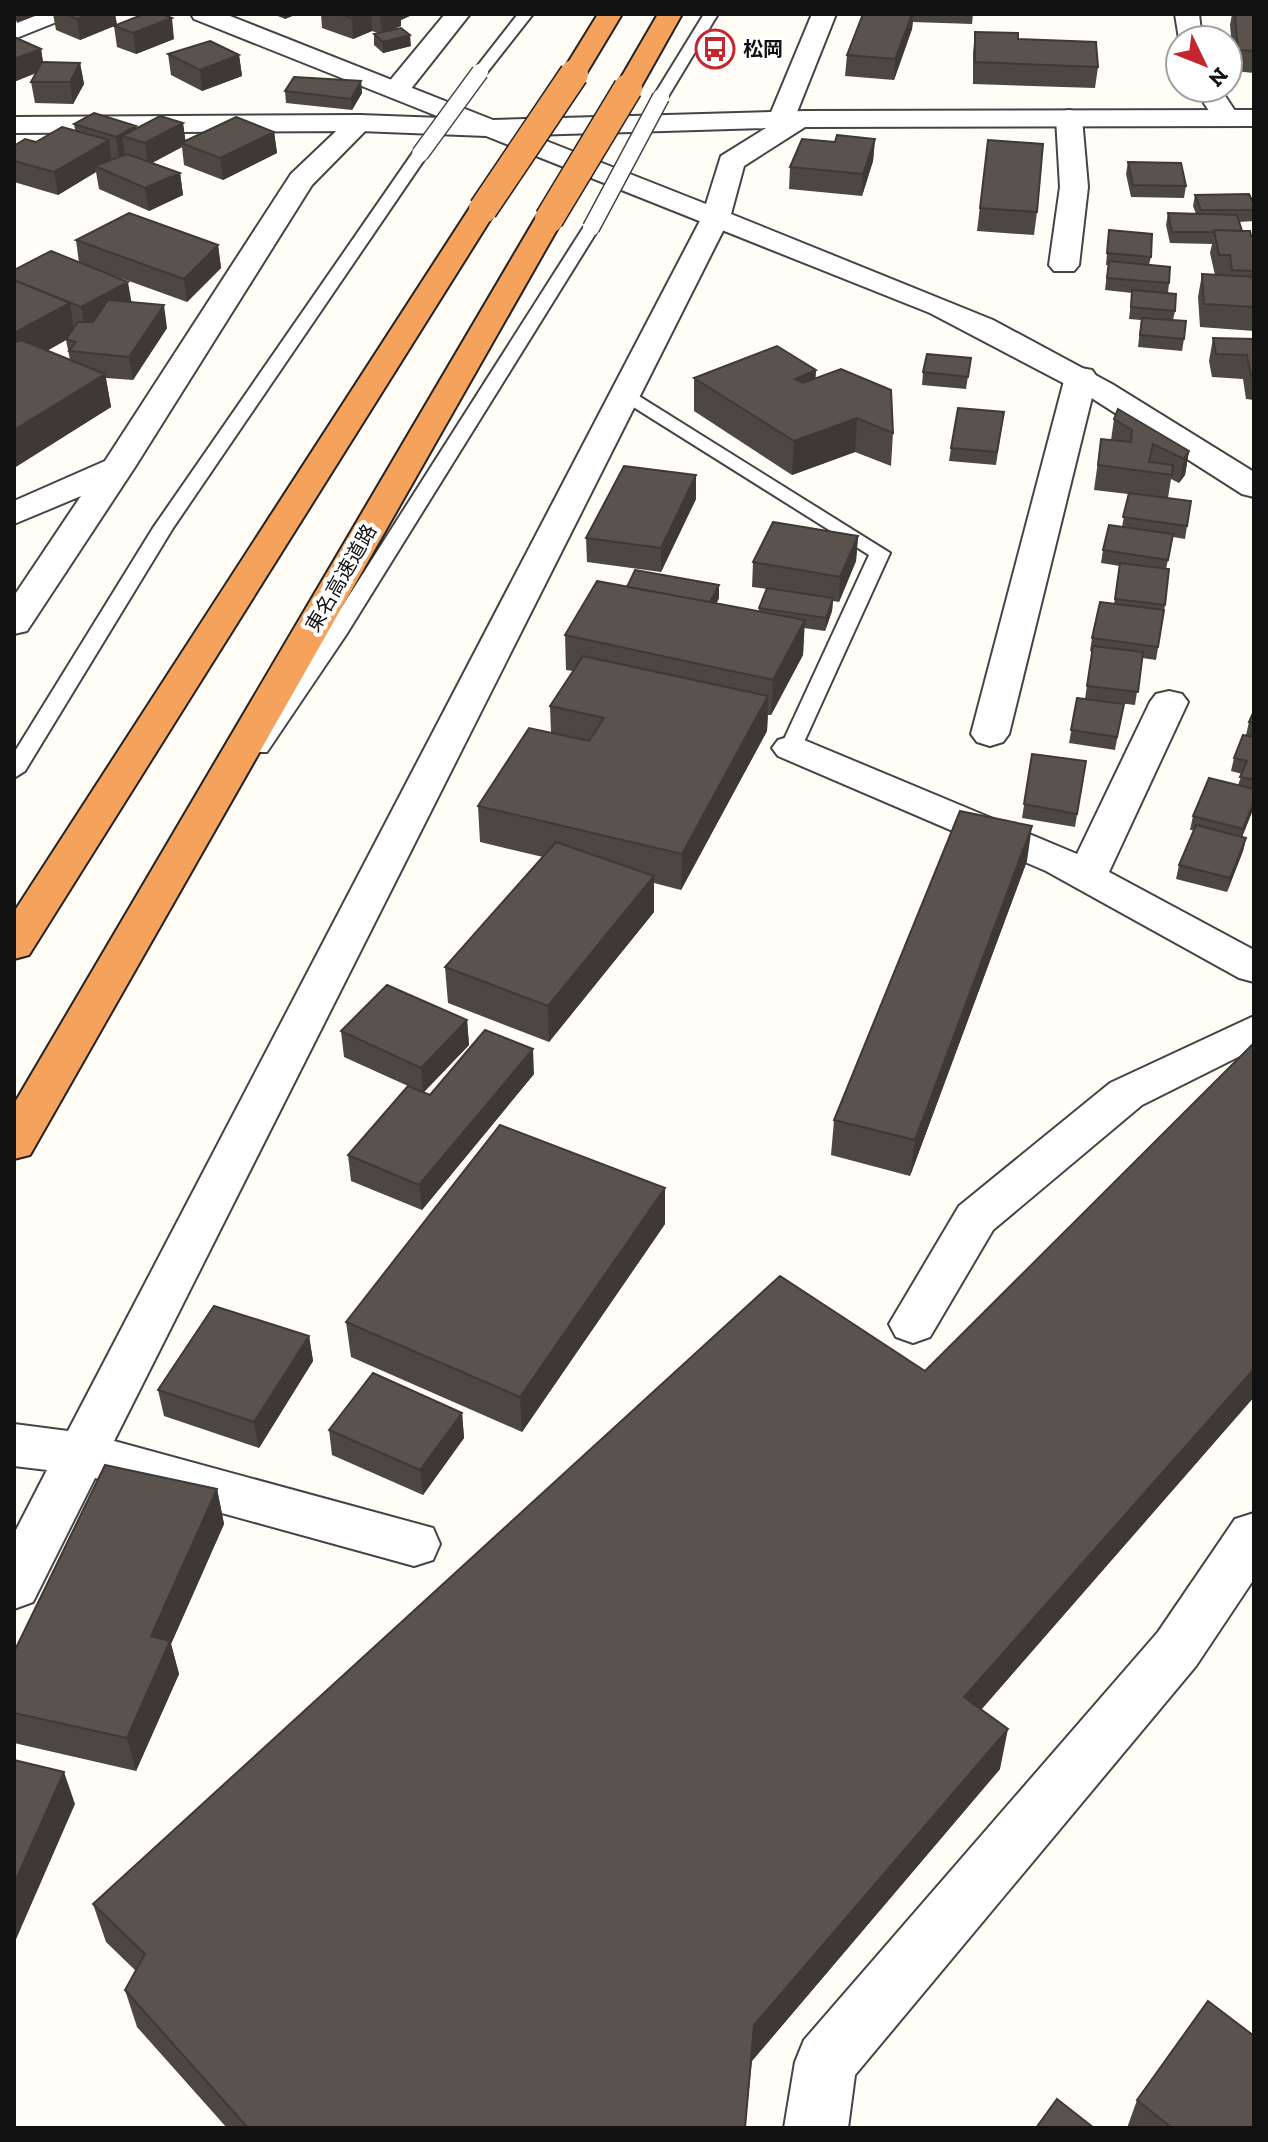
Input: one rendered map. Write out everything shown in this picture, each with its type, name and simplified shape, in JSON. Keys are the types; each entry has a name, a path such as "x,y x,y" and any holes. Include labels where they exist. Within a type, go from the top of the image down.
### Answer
{"highway":[{"path":"14,945 610,14"},
{"name":"東名高速道路","path":"14,1143 670,14"}],"street":[{"path":"14,31 55,14"},
{"path":"203,14 941,307 1028,347 1081,377 1254,487"},
{"path":"397,89 458,14"},
{"path":"14,1586 716,217 731,162 792,121 824,14"},
{"path":"1225,104 1245,122"},
{"path":"1064,265 1074,187 1069,118"},
{"path":"14,125 360,123 490,128 1069,118 1245,122"},
{"path":"14,623 119,467 301,180 360,123"},
{"path":"990,734 1081,377"},
{"path":"14,514 119,467"},
{"path":"1087,876 1169,702"},
{"path":"791,748 1060,862 1254,968"},
{"path":"913,1324 976,1218 1126,1094 1254,1031"},
{"path":"14,1445 80,1453 414,1544"},
{"path":"816,2128 826,2062 1177,1649 1254,1535"}],"lane":[{"path":"14,771 163,528 420,154 526,14"},
{"path":"140,924 335,635 591,228 661,97 711,14"},
{"path":"626,394 880,553 791,748"}],"building":[{"path":"64,14 89,14 77,19"},
{"path":"144,14 162,14 172,18 133,33 114,26"},
{"path":"340,14 361,14 352,18"},
{"path":"863,14 912,14 895,59 847,55"},
{"path":"1235,14 1254,14 1254,51 1244,50 1244,24 1236,24"},
{"path":"401,28 410,35 383,42 374,34"},
{"path":"975,32 1018,33 1018,39 1096,42 1098,67 975,62"},
{"path":"14,37 41,49 14,59"},
{"path":"210,41 239,55 200,70 168,54"},
{"path":"42,62 80,63 70,82 31,82"},
{"path":"294,77 361,81 351,99 285,91"},
{"path":"94,113 136,126 116,137 74,124"},
{"path":"160,116 183,123 145,143 122,136"},
{"path":"236,117 274,132 220,158 181,143"},
{"path":"62,127 109,140 54,172 14,161 14,146 25,139 36,142"},
{"path":"837,135 875,139 863,174 790,167 802,139 835,142"},
{"path":"988,140 1043,144 1037,212 980,208"},
{"path":"127,154 180,173 145,188 95,166"},
{"path":"1128,162 1181,163 1186,186 1133,185"},
{"path":"1249,194 1254,210 1201,210 1195,195"},
{"path":"129,213 218,245 184,279 76,240"},
{"path":"1168,213 1237,215 1242,231 1172,232"},
{"path":"1109,230 1152,234 1151,257 1107,253"},
{"path":"1214,230 1250,231 1254,236 1254,271 1232,270 1230,255 1219,255"},
{"path":"51,251 128,282 81,307 14,280 14,270"},
{"path":"1109,261 1170,267 1169,283 1107,278"},
{"path":"1202,274 1254,277 1254,307 1204,304"},
{"path":"14,280 70,303 14,333"},
{"path":"1132,290 1176,294 1175,311 1131,307"},
{"path":"108,300 164,305 129,357 69,351 76,342 66,339 78,322 93,322"},
{"path":"1142,318 1186,321 1184,339 1140,335"},
{"path":"1213,338 1254,339 1254,376 1251,376 1247,355 1216,354"},
{"path":"21,340 105,374 14,430 14,343"},
{"path":"777,346 816,370 795,379 803,383 841,369 891,390 893,433 857,418 794,441 694,378"},
{"path":"927,354 971,358 968,377 923,372"},
{"path":"958,408 1004,412 997,452 951,448"},
{"path":"1118,409 1189,451 1184,459 1153,444 1149,462 1173,465 1172,475 1098,465 1101,439 1131,442 1132,430 1114,419"},
{"path":"624,466 696,475 661,548 586,538"},
{"path":"1129,493 1191,501 1187,526 1123,517"},
{"path":"773,522 858,536 840,577 753,562"},
{"path":"1109,525 1173,534 1168,560 1103,550"},
{"path":"1120,563 1169,569 1165,605 1115,599"},
{"path":"635,570 719,585 710,602 627,587"},
{"path":"597,581 805,620 773,680 565,635"},
{"path":"767,588 833,598 826,618 759,608"},
{"path":"1100,602 1164,610 1158,647 1092,638"},
{"path":"1093,646 1143,652 1138,692 1087,686"},
{"path":"583,656 768,696 682,854 478,806 529,728 589,741 604,718 550,706"},
{"path":"1077,698 1124,704 1117,737 1071,730"},
{"path":"1243,735 1254,737 1254,780 1240,777 1247,761 1234,758"},
{"path":"1032,754 1086,761 1077,814 1024,804"},
{"path":"1209,778 1254,789 1254,801 1243,829 1193,816"},
{"path":"960,811 1032,826 915,1140 834,1120"},
{"path":"1196,825 1246,838 1230,878 1179,865"},
{"path":"556,842 654,876 548,1006 445,967"},
{"path":"387,985 467,1020 421,1068 341,1031"},
{"path":"485,1030 533,1049 419,1185 348,1155 408,1086 430,1095"},
{"path":"1254,1043 1254,1369 964,1697 1008,1729 754,2025 745,2128 248,2128 125,1990 145,1954 93,1904 780,1276 925,1371"},
{"path":"500,1125 665,1188 520,1397 346,1322"},
{"path":"214,1306 309,1336 254,1422 158,1390"},
{"path":"373,1373 462,1413 420,1470 329,1430"},
{"path":"105,1465 217,1489 151,1636 170,1641 127,1738 14,1713 14,1652"},
{"path":"14,1760 64,1772 14,1884"},
{"path":"1208,2001 1254,2036 1254,2128 1172,2128 1137,2100"},
{"path":"1057,2099 1094,2128 1036,2128"}],"place":[{"name":"松岡","path":"715,49"}]}
